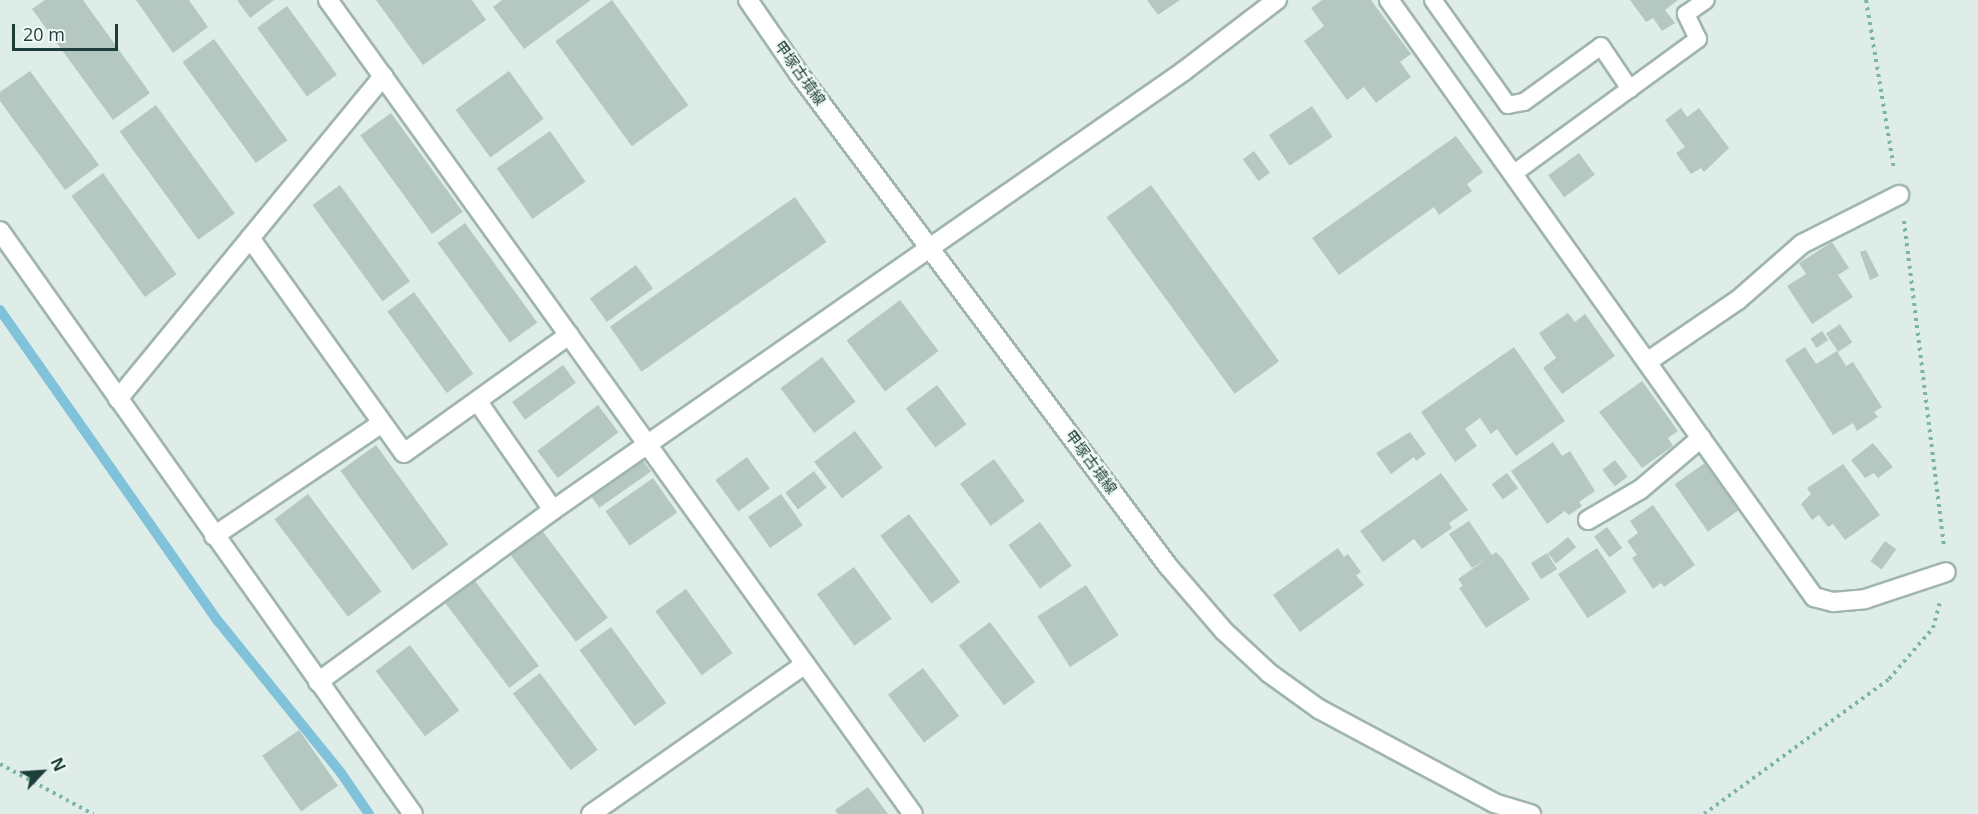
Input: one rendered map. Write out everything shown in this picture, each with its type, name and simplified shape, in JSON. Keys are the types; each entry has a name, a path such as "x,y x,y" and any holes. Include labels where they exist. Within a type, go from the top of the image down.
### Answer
{"street":[{"path":"328,0 913,814"},
{"name":"甲塚古墳線","path":"748,0 930,249 1168,566 1224,631 1269,674 1365,736 1494,803 1531,814"},
{"path":"318,682 647,443 1184,71 1276,0"},
{"path":"1389,0 1814,597 1833,602 1865,599 1946,572"},
{"path":"118,399 383,76"},
{"path":"1647,362 1738,300 1802,244 1899,195"},
{"path":"0,231 413,814"},
{"path":"250,238 404,453 569,335"},
{"path":"478,402 553,510"},
{"path":"214,536 382,423"},
{"path":"1588,520 1641,489 1701,438"},
{"path":"591,814 805,664"}],"lane":[{"path":"1433,0 1508,105 1524,102 1601,46 1630,89"},
{"path":"1513,174 1698,39 1686,14 1706,0"}],"path":[{"path":"1704,814 1889,679 1933,628 1946,572 1907,231 1866,0"},
{"path":"0,764 93,814"}],"building":[{"path":"45,0 83,0 150,93 113,120 32,9"},
{"path":"136,0 189,0 208,27 173,53"},
{"path":"237,0 274,0 250,18"},
{"path":"376,0 472,0 486,20 423,65"},
{"path":"502,0 591,0 524,49 493,7"},
{"path":"612,0 688,105 632,146 555,41"},
{"path":"1147,0 1180,0 1158,15"},
{"path":"1322,0 1371,0 1411,54 1400,62 1411,77 1376,103 1364,87 1347,100 1304,41 1324,26 1311,8"},
{"path":"1630,0 1678,0 1665,10 1675,23 1662,31 1653,18 1646,22"},
{"path":"287,6 337,75 307,97 257,28"},
{"path":"214,39 287,140 256,163 182,62"},
{"path":"30,71 99,165 65,190 0,101 0,92"},
{"path":"509,71 544,119 490,158 456,110"},
{"path":"156,105 235,213 198,240 120,131"},
{"path":"1312,106 1333,137 1290,166 1269,135"},
{"path":"1681,108 1687,117 1699,108 1729,148 1704,172 1701,168 1691,174 1676,153 1685,147 1665,120"},
{"path":"391,113 463,212 432,234 360,135"},
{"path":"550,131 586,182 532,219 497,168"},
{"path":"1456,136 1483,172 1467,184 1472,191 1439,215 1434,207 1339,275 1312,238"},
{"path":"1254,151 1270,173 1259,181 1243,159"},
{"path":"1579,153 1595,175 1564,197 1548,175"},
{"path":"103,173 176,274 145,297 71,196"},
{"path":"340,185 410,281 382,301 312,205"},
{"path":"1151,185 1279,361 1235,394 1107,217"},
{"path":"795,197 827,242 641,372 610,327"},
{"path":"465,223 537,323 510,342 437,243"},
{"path":"1832,242 1849,268 1838,275 1853,297 1812,324 1787,286 1806,274 1799,263"},
{"path":"1866,250 1879,276 1870,280 1860,252"},
{"path":"636,265 653,288 607,322 590,299"},
{"path":"414,292 473,374 447,393 387,311"},
{"path":"900,300 939,351 885,391 846,340"},
{"path":"1568,313 1575,322 1585,314 1615,356 1562,394 1543,368 1556,358 1539,333"},
{"path":"1840,324 1852,342 1838,352 1826,334"},
{"path":"1822,331 1828,340 1817,348 1810,339"},
{"path":"1514,347 1565,421 1516,456 1497,429 1491,434 1480,418 1465,429 1477,446 1455,462 1421,412"},
{"path":"1805,347 1816,364 1837,351 1846,366 1853,362 1882,407 1874,412 1878,417 1857,431 1853,423 1833,435 1785,360"},
{"path":"822,357 856,402 814,433 780,388"},
{"path":"563,365 576,383 525,420 512,402"},
{"path":"1642,381 1678,431 1668,438 1673,446 1642,468 1599,412"},
{"path":"937,385 966,424 935,448 906,408"},
{"path":"598,405 618,432 558,478 537,451"},
{"path":"855,431 883,468 842,498 814,462"},
{"path":"1410,432 1426,454 1416,461 1414,457 1391,474 1376,453"},
{"path":"1553,442 1562,456 1570,451 1595,491 1579,502 1582,506 1569,515 1565,511 1547,524 1511,471"},
{"path":"1873,443 1893,467 1878,478 1874,473 1865,478 1851,460"},
{"path":"376,445 448,545 413,570 340,471"},
{"path":"640,456 651,472 599,508 588,492"},
{"path":"747,457 770,489 738,511 715,480"},
{"path":"994,459 1025,501 991,526 960,484"},
{"path":"1615,460 1628,477 1615,486 1602,470"},
{"path":"1705,463 1738,511 1708,532 1675,484"},
{"path":"1843,464 1880,515 1845,540 1833,524 1828,527 1819,515 1812,520 1801,504 1811,494 1807,488"},
{"path":"814,471 827,488 798,509 785,493"},
{"path":"1441,473 1468,510 1449,523 1452,528 1422,549 1414,539 1383,562 1360,531"},
{"path":"1507,473 1518,488 1503,500 1492,484"},
{"path":"653,478 677,512 630,546 605,511"},
{"path":"308,494 381,591 348,617 274,519"},
{"path":"781,494 803,525 770,548 748,517"},
{"path":"1653,505 1695,565 1664,587 1661,583 1653,589 1632,558 1637,555 1627,541 1638,533 1630,521"},
{"path":"909,514 960,582 931,604 880,536"},
{"path":"1469,521 1492,555 1496,552 1502,558 1530,599 1486,628 1459,588 1463,586 1458,579 1489,557 1472,568 1449,534"},
{"path":"1040,522 1072,566 1040,589 1008,545"},
{"path":"1607,527 1622,548 1609,557 1594,536"},
{"path":"541,529 608,618 576,642 509,553"},
{"path":"1568,537 1576,547 1556,563 1548,553"},
{"path":"1885,541 1896,549 1882,569 1870,561"},
{"path":"1338,548 1344,557 1348,554 1361,572 1356,575 1364,585 1300,632 1273,595"},
{"path":"1597,548 1627,592 1588,618 1558,574"},
{"path":"1547,553 1557,569 1541,579 1531,563"},
{"path":"854,567 892,619 854,646 817,594"},
{"path":"475,581 539,666 509,688 445,603"},
{"path":"1086,585 1119,635 1070,667 1037,617"},
{"path":"686,589 732,653 702,675 655,611"},
{"path":"990,622 1035,682 1004,705 959,645"},
{"path":"611,627 666,703 635,726 579,650"},
{"path":"410,645 459,710 425,736 376,671"},
{"path":"923,668 959,716 924,742 888,694"},
{"path":"540,673 598,750 571,770 513,693"},
{"path":"299,730 338,786 301,812 262,756"},
{"path":"868,787 888,814 838,814 835,810"}],"waterway":[{"path":"0,310 218,621 341,773 369,814"}]}
